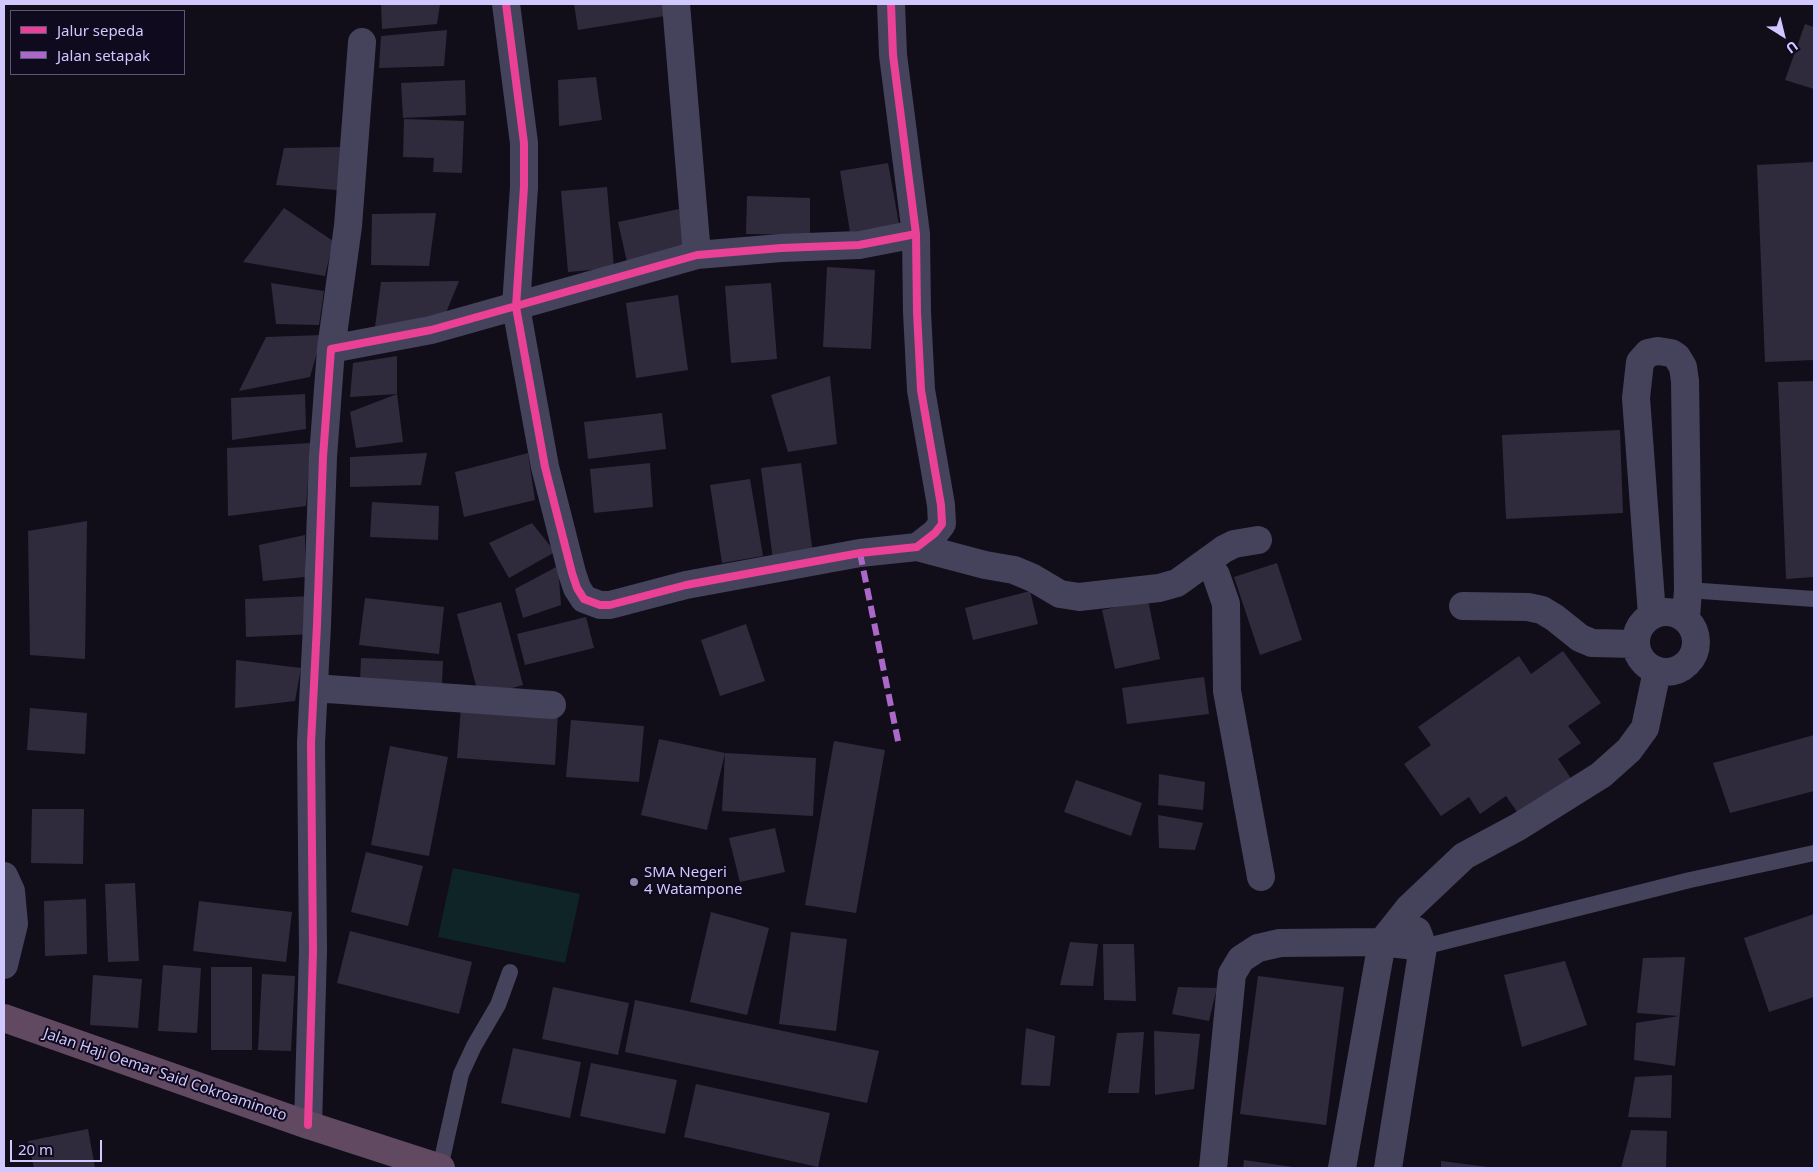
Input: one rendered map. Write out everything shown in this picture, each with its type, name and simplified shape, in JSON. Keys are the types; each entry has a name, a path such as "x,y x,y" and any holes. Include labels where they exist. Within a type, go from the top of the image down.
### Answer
{"highway":[{"name":"Jalan Haji Oemar Said Cokroaminoto","path":"4,1018 308,1125 441,1168"}],"street":[{"path":"506,4 524,142 524,187 516,307 545,467 572,573 577,588 584,599 600,605 610,605 696,584 860,553 918,547 985,565 1014,570 1033,578 1060,594 1079,597 1159,588 1177,583 1234,544 1258,540"},
{"path":"676,4 697,255"},
{"path":"890,4 893,55 916,234 917,312 922,390 941,505 942,524 935,533 918,547"},
{"path":"308,1125 313,951 311,743 323,458 331,349 348,226 362,42"},
{"path":"331,349 431,330 697,255 859,244 916,234"},
{"path":"1652,615 1636,398 1640,362 1648,353 1658,351 1671,353 1677,357 1683,367 1685,381 1688,590 1686,618"},
{"path":"1206,562 1216,575 1226,604 1226,691 1261,877"},
{"path":"1463,606 1528,607 1542,610 1580,638 1592,643 1636,644"},
{"path":"1663,611 1675,613 1686,618 1693,627 1697,639 1695,650 1690,661 1680,669 1669,672 1657,671 1647,666 1639,656 1636,644 1637,633 1643,622 1652,615 1663,611"},
{"path":"1342,1168 1382,942 1409,908 1464,856 1518,827 1601,775 1629,750 1645,728 1657,671"},
{"path":"314,688 552,705"},
{"path":"4,876 12,891 14,924 4,965"},
{"path":"1388,1168 1423,947 1409,908"},
{"path":"1213,1168 1232,974 1241,959 1258,948 1280,943 1382,942 1423,947"}],"lane":[{"path":"1688,590 1814,599"},
{"path":"1423,947 1690,880 1814,853"},
{"path":"441,1168 462,1074 474,1046 498,1005 510,972"}],"green space":[{"path":"453,868 580,894 565,963 438,937"}],"building":[{"path":"381,4 440,4 437,24 382,29"},
{"path":"574,4 663,4 665,16 578,30"},
{"path":"1805,24 1814,27 1814,89 1785,80"},
{"path":"447,30 444,66 379,68 381,36"},
{"path":"596,77 602,120 559,126 558,80"},
{"path":"465,80 466,115 403,118 401,83"},
{"path":"404,119 464,121 462,173 433,172 434,158 403,157"},
{"path":"342,147 337,190 276,185 284,148"},
{"path":"1814,162 1814,360 1765,362 1757,165"},
{"path":"888,163 899,224 850,232 840,171"},
{"path":"607,187 614,268 568,272 561,191"},
{"path":"747,196 810,198 810,235 746,234"},
{"path":"284,208 333,241 325,276 243,262"},
{"path":"679,209 687,249 627,262 618,222"},
{"path":"436,213 429,266 371,265 372,214"},
{"path":"827,267 875,270 871,349 823,347"},
{"path":"459,281 441,325 375,327 381,282"},
{"path":"271,283 324,291 319,325 276,324"},
{"path":"771,283 777,359 731,363 725,286"},
{"path":"678,295 688,370 636,378 626,303"},
{"path":"322,335 310,377 239,391 266,337"},
{"path":"397,356 397,394 350,397 353,363"},
{"path":"830,376 837,444 788,452 771,395"},
{"path":"1814,381 1814,577 1786,579 1778,382"},
{"path":"305,394 306,429 232,440 231,398"},
{"path":"397,394 403,442 356,448 350,412"},
{"path":"662,413 666,449 588,459 584,422"},
{"path":"1620,430 1623,513 1506,519 1502,435"},
{"path":"311,443 306,506 228,516 227,448"},
{"path":"427,453 421,485 350,487 350,457"},
{"path":"528,453 535,500 464,517 455,472"},
{"path":"650,463 653,507 594,513 590,469"},
{"path":"801,463 813,554 773,560 761,468"},
{"path":"750,479 763,556 722,563 710,485"},
{"path":"372,502 439,506 438,540 370,537"},
{"path":"87,521 85,659 30,655 28,531"},
{"path":"532,523 555,552 509,578 489,543"},
{"path":"305,535 305,577 263,581 259,545"},
{"path":"1277,563 1302,640 1260,655 1234,577"},
{"path":"558,566 561,605 523,618 515,589"},
{"path":"1030,591 1038,624 973,640 965,608"},
{"path":"312,596 314,634 246,637 245,599"},
{"path":"365,598 444,607 439,654 359,645"},
{"path":"1148,600 1160,659 1115,669 1102,610"},
{"path":"501,602 523,685 479,697 457,614"},
{"path":"586,617 594,648 525,665 517,634"},
{"path":"746,624 765,681 720,696 701,640"},
{"path":"1563,651 1601,703 1568,726 1581,743 1558,759 1574,783 1522,819 1506,796 1480,814 1469,797 1441,816 1404,764 1431,745 1418,727 1519,656 1531,674"},
{"path":"361,658 443,661 441,705 359,702"},
{"path":"236,660 301,668 295,701 235,708"},
{"path":"1204,677 1209,714 1127,724 1122,688"},
{"path":"461,707 558,713 555,765 457,758"},
{"path":"30,708 87,713 85,754 27,750"},
{"path":"571,720 644,726 639,782 566,777"},
{"path":"1814,735 1814,791 1730,813 1713,763"},
{"path":"659,739 725,753 707,830 641,815"},
{"path":"834,741 885,750 856,913 805,905"},
{"path":"390,746 448,757 429,856 371,845"},
{"path":"725,753 816,758 813,816 722,811"},
{"path":"1159,774 1205,782 1203,810 1158,805"},
{"path":"1076,780 1142,803 1131,836 1064,812"},
{"path":"32,809 84,809 83,864 31,863"},
{"path":"1158,815 1203,823 1195,850 1159,848"},
{"path":"775,828 785,872 740,882 729,838"},
{"path":"366,852 423,866 408,926 351,912"},
{"path":"135,883 139,961 108,962 105,884"},
{"path":"86,899 87,954 45,956 44,901"},
{"path":"199,901 292,912 286,962 193,951"},
{"path":"711,912 769,928 747,1015 690,1002"},
{"path":"1814,914 1814,997 1769,1012 1744,938"},
{"path":"350,931 472,962 459,1014 337,983"},
{"path":"791,932 847,939 836,1031 779,1024"},
{"path":"1070,942 1098,944 1093,986 1060,985"},
{"path":"1103,944 1134,944 1136,1001 1104,1000"},
{"path":"1685,957 1675,1066 1634,1060 1636,1023 1679,1016 1637,1013 1643,958"},
{"path":"1565,961 1587,1025 1522,1047 1504,975"},
{"path":"163,965 201,968 197,1033 158,1031"},
{"path":"211,967 252,967 252,1050 211,1050"},
{"path":"262,974 295,976 291,1051 258,1050"},
{"path":"93,975 142,979 138,1028 90,1025"},
{"path":"1258,976 1344,987 1326,1125 1240,1114"},
{"path":"553,987 629,1003 618,1055 542,1039"},
{"path":"1178,987 1217,988 1209,1021 1172,1014"},
{"path":"635,1000 879,1051 867,1103 625,1052"},
{"path":"1026,1028 1055,1036 1050,1086 1021,1085"},
{"path":"1154,1031 1200,1034 1194,1089 1155,1095"},
{"path":"1144,1032 1139,1093 1108,1093 1117,1033"},
{"path":"513,1048 581,1062 570,1118 501,1103"},
{"path":"591,1063 677,1080 665,1134 580,1116"},
{"path":"1672,1075 1671,1118 1628,1117 1635,1077"},
{"path":"696,1084 830,1113 818,1167 684,1137"},
{"path":"88,1129 95,1168 34,1168 28,1141"},
{"path":"1631,1130 1667,1131 1666,1168 1621,1168"},
{"path":"1244,1160 1293,1167 1243,1168"},
{"path":"1441,1161 1488,1167 1488,1168 1441,1168"}],"marked path":[{"path":"860,553 899,746"}],"cycle path":[{"path":"506,4 524,143 524,187 516,307 545,467 572,573 577,588 584,599 600,605 610,605 686,585 860,553 917,547 935,533 942,524 941,505 921,390 916,234 893,55 891,4"},
{"path":"308,1125 313,951 311,743 323,457 331,349 431,330 697,255 781,248 859,245 916,234"}],"place":[{"name":"SMA Negeri 4 Watampone","path":"634,882"}]}
